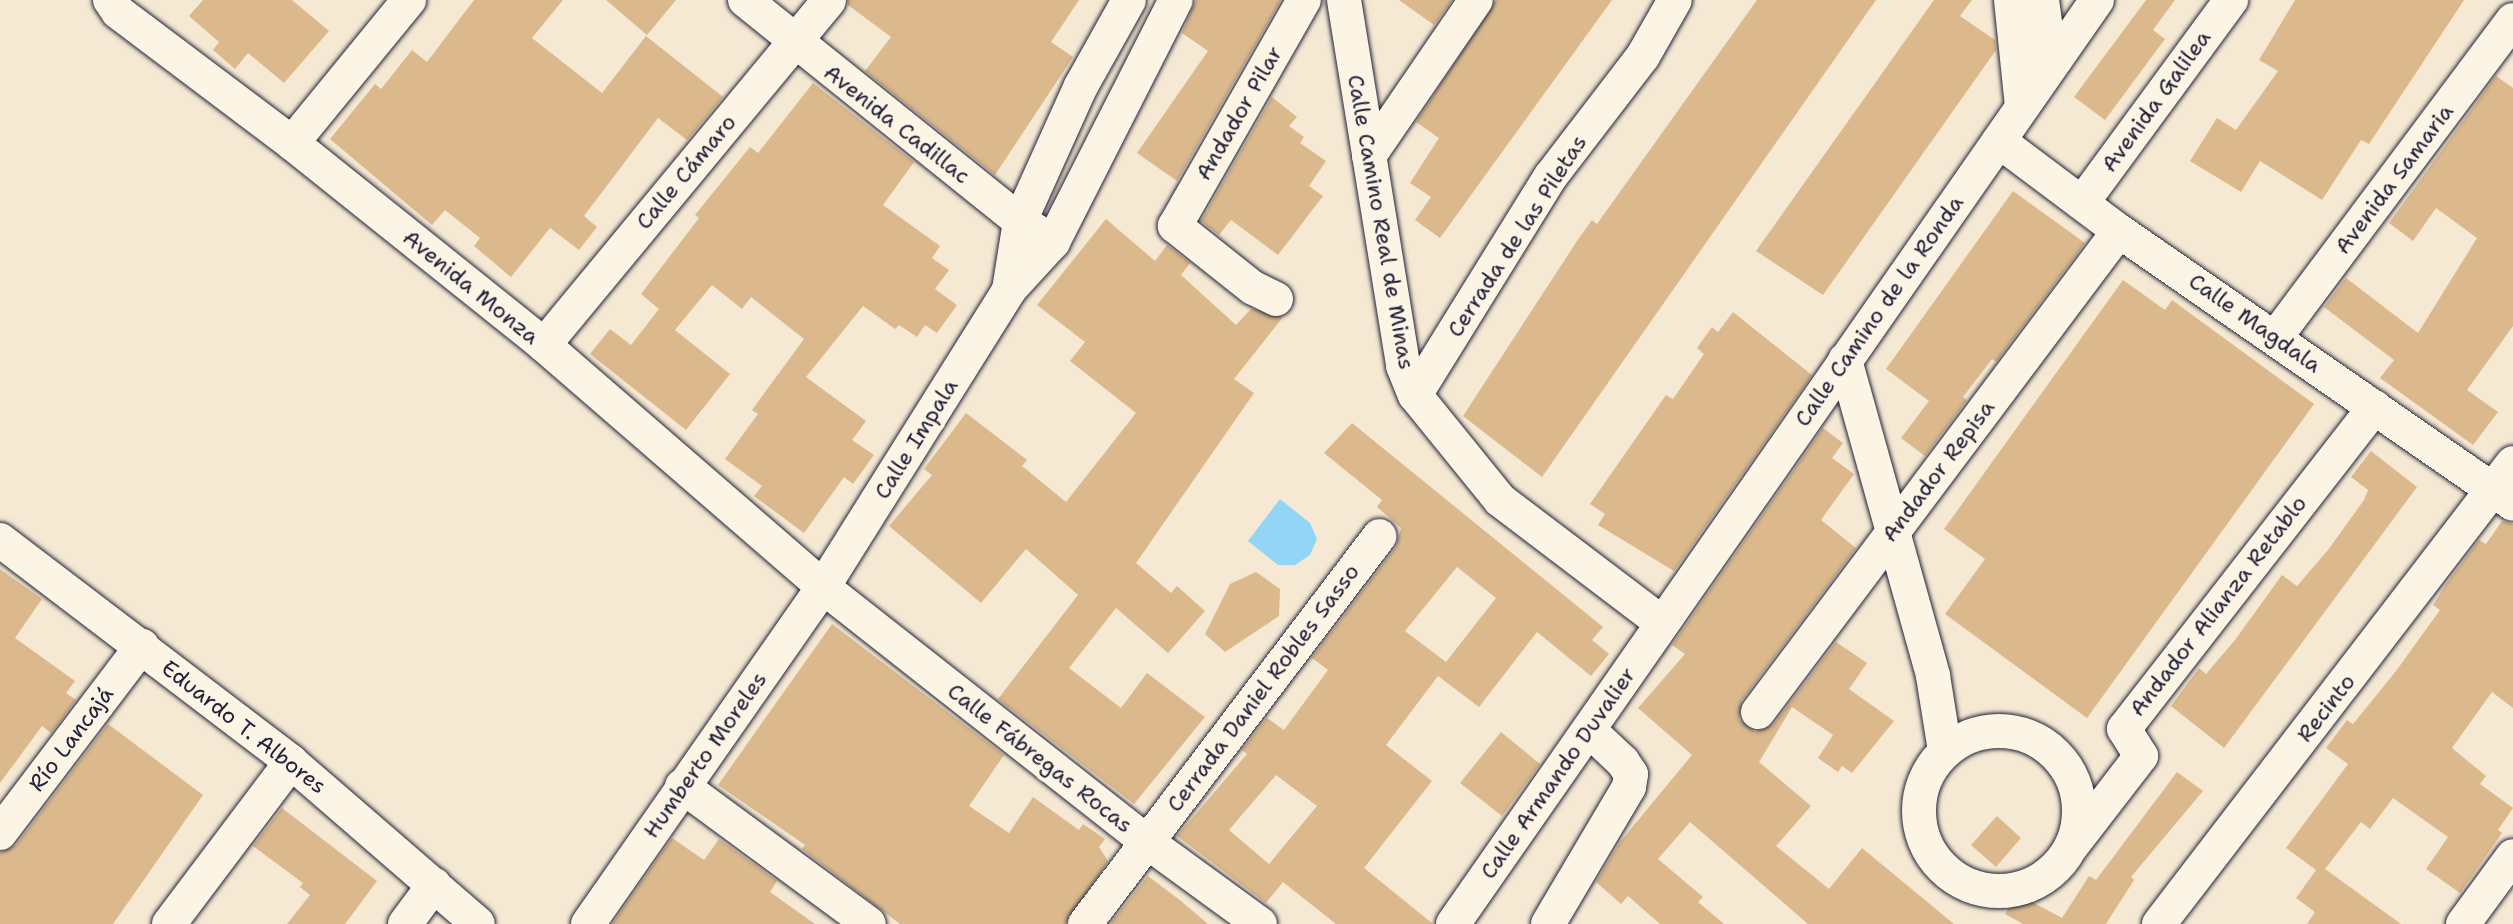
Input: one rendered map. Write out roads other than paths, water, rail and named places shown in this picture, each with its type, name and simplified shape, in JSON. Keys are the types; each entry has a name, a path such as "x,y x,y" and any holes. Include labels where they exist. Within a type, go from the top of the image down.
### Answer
{"street":[{"name":"Avenida Monza","path":"110,0 118,12 292,143 544,345 823,587"},
{"path":"292,143 409,0"},
{"name":"Avenida Cadillac","path":"745,0 1020,221 1053,242"},
{"name":"Calle Cámaro","path":"544,345 829,0"},
{"name":"Calle Impala","path":"1009,290 1020,221 1081,86 1129,0"},
{"name":"Calle Impala","path":"823,587 1009,290 1053,242 1176,0"},
{"name":"Andador Pilar","path":"1276,299 1253,288 1175,226 1304,0"},
{"name":"Calle Camino Real de Minas","path":"1344,0 1403,366 1415,395 1500,500 1661,622"},
{"path":"1369,156 1476,0"},
{"name":"Cerrada de las Piletas","path":"1415,395 1551,176 1643,56 1675,0"},
{"path":"2011,0 2022,106"},
{"path":"2042,0 2051,65"},
{"name":"Calle Camino de la Ronda","path":"1661,622 2097,0"},
{"name":"Avenida Galilea","path":"2082,203 2231,0"},
{"name":"Avenida Samaria","path":"2275,338 2513,20"},
{"name":"Calle Magdala","path":"1999,141 2119,231 2503,497"},
{"name":"Andador Repisa","path":"1758,712 2119,231"},
{"path":"1845,360 1933,676 1945,751"},
{"name":"Andador Alianza Retablo","path":"2071,847 2141,756 2124,729 2375,407"},
{"name":"Recinto","path":"2159,924 2503,497 2513,463"},
{"name":"Cerrada Daniel Robles Sasso","path":"1085,924 1380,536"},
{"name":"Eduardo T. Albores","path":"0,540 291,762 478,924"},
{"name":"Humberto Moreles","path":"588,924 823,587"},
{"name":"Calle Fábregas Rocas","path":"823,587 1146,841 1260,924"},
{"name":"Calle Armando Duvalier","path":"1453,924 1590,731 1661,622"},
{"name":"Río Lancajá","path":"0,833 142,646"},
{"path":"2005,730 2039,740 2061,758 2074,779 2080,820 2071,847 2055,870 2012,891 1982,891 1956,880 1926,846 1919,818 1928,773 1945,751 1977,733 2005,730"},
{"path":"1548,924 1629,787 1631,774 1623,762 1590,731"},
{"path":"169,924 291,762"},
{"path":"682,786 869,924"},
{"path":"2463,924 2513,856"},
{"path":"405,924 434,885"}],"water":[{"path":"1280,499 1310,523 1317,539 1310,555 1295,565 1278,565 1248,541"}]}
